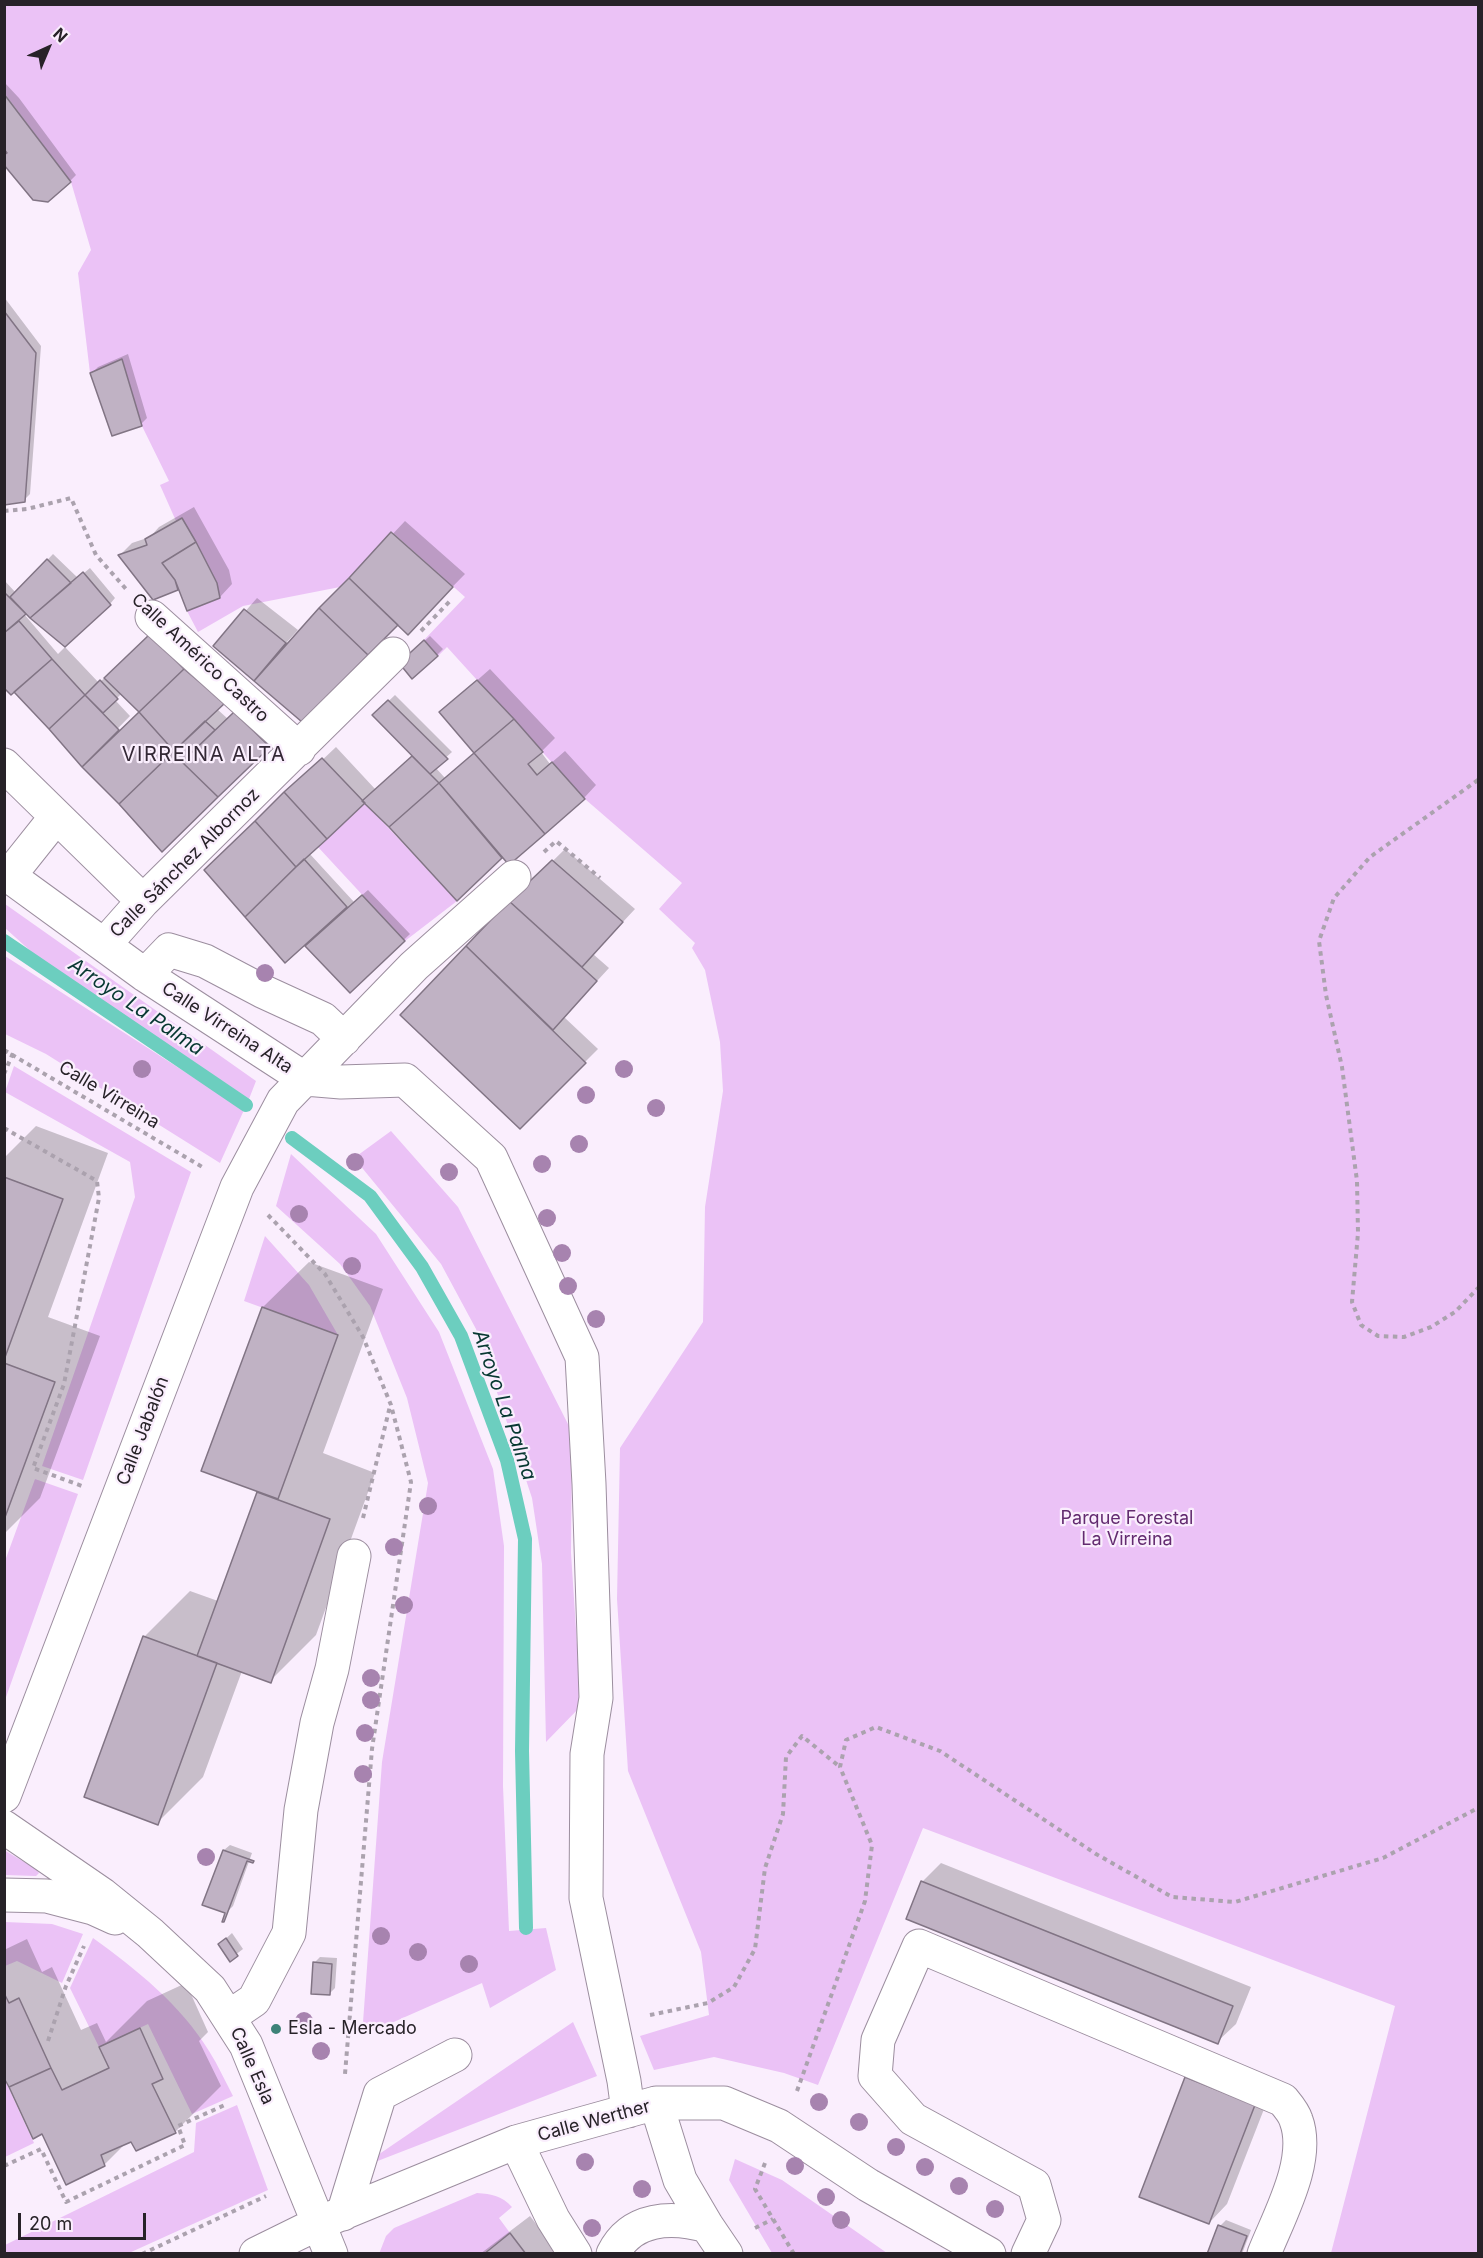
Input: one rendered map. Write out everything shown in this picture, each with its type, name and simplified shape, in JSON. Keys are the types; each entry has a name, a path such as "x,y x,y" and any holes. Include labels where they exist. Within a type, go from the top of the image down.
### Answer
{"street":[{"name":"Calle Américo Castro","path":"152,617 299,749"},
{"name":"Calle Sánchez Albornoz","path":"104,945 143,901 393,654"},
{"path":"4,765 143,901"},
{"path":"7,874 56,817"},
{"name":"Calle Virreina Alta","path":"7,874 145,975 305,1079 341,1082 405,1080 491,1158 582,1357 596,1698 587,1754 586,1898 611,2023"},
{"name":"Calle Jabalón","path":"4,1796 237,1187 283,1101 414,966 514,877"},
{"path":"145,975 168,950 205,961 261,991 322,1019 344,1040"},
{"path":"230,2017 254,2000 289,1932 301,1810 317,1723 332,1669 354,1556"},
{"name":"Calle Esla","path":"4,1827 103,1895 150,1933 210,1989 246,2045 331,2218 331,2253"},
{"name":"Calle Esla","path":"4,1894 46,1896 93,1908 150,1933"},
{"path":"1029,2253 1044,2220 1034,2185 913,2119 874,2076 878,2040 919,1946 1283,2100 1296,2119 1301,2145 1295,2175 1264,2253"},
{"path":"611,2023 624,2081 642,2107 707,2226 726,2253"},
{"path":"256,2253 331,2218 380,2094 454,2055"},
{"name":"Calle Werther","path":"331,2218 516,2142 642,2107 724,2103 779,2126 868,2185 988,2253"},
{"path":"516,2142 553,2219 575,2253"},
{"path":"613,2253 631,2232 646,2241 653,2221 669,2219 691,2221 707,2226"}],"path":[{"name":"Calle Américo Castro","path":"4,511 27,509 71,498 96,555 152,617"},
{"path":"1479,780 1370,857 1334,898 1318,941 1326,995 1342,1067 1357,1181 1358,1233 1352,1302 1361,1325 1378,1336 1404,1337 1431,1327 1455,1312 1479,1288"},
{"path":"546,850 556,841 600,878"},
{"name":"Calle Virreina","path":"4,1050 13,1053 198,1164"},
{"path":"4,1074 13,1053"},
{"path":"4,1128 96,1181 99,1198 64,1384 33,1468 84,1486"},
{"path":"354,1556 391,1406"},
{"path":"840,1767 846,1740 876,1727 940,1751 1096,1854 1172,1897 1235,1902 1383,1858 1479,1808"},
{"path":"611,2023 708,2003 734,1987 755,1949 765,1868 783,1814 786,1757 802,1736 840,1767 872,1845 865,1901 802,2080"},
{"path":"48,2041 66,1986 84,1944"},
{"path":"4,2166 41,2149 66,2202 185,2145 178,2126 236,2100"},
{"path":"767,2157 754,2189 794,2253"},
{"path":"142,2253 267,2196"},
{"path":"750,2230 773,2219"}],"green space":[{"name":"Parque Forestal La Virreina","path":"4,5 1478,5 1478,2253 1331,2253 1395,2006 923,1828 818,2085 784,2073 714,2057 654,2070 640,2036 709,2015 701,1952 628,1771 617,1599 620,1448 703,1322 705,1207 723,1091 720,1042 705,970 692,948 695,943 659,909 682,883 585,799 447,647 438,656 424,640 465,597 392,532 340,587 243,606 198,632 187,611 220,598 217,583 182,519 176,521 160,485 169,481 142,426 122,359 90,373 78,273 91,250 71,182 5,94"},
{"path":"365,803 457,901 405,941 318,847"},
{"path":"5,904 256,1081 249,1099 35,955 5,928"},
{"path":"5,956 244,1110 220,1163 46,1054 5,1034"},
{"path":"14,1066 191,1172 83,1480 42,1466 135,1197 130,1162 5,1092"},
{"path":"391,1131 458,1207 572,1432 571,1553 581,1706 546,1742 542,1564 532,1498 476,1329 441,1264 354,1158"},
{"path":"291,1154 376,1234 439,1332 493,1469 504,1546 503,1786 509,1931 546,1928 556,1970 490,2008 482,1983 362,2036 382,1762 428,1483 407,1398 370,1306 340,1264 276,1206"},
{"path":"265,1236 309,1285 338,1335 244,1301"},
{"path":"35,1479 78,1494 5,1700 5,1561"},
{"path":"4,1850 39,1873 36,1876 5,1875"},
{"path":"5,1922 52,1924 83,1934 62,1983 17,1961 5,1966"},
{"path":"93,1938 141,1975 185,2018 209,2051 233,2096 192,2114 148,2024 99,2047 70,1988"},
{"path":"573,2022 597,2076 375,2162 369,2161"},
{"path":"4,2078 34,2143 5,2157 4,2157"},
{"path":"237,2105 268,2190 129,2253 5,2253 5,2245 194,2152 196,2123"},
{"path":"735,2159 782,2180 887,2253 772,2253 729,2180"},
{"path":"477,2193 496,2196 512,2207 499,2218 510,2233 484,2253 379,2254 386,2236 394,2228"}],"building":[{"path":"4,94 71,182 48,202 33,200 4,165 4,155 7,153 4,149"},
{"path":"4,311 36,353 25,502 4,505"},
{"path":"122,359 142,426 112,436 90,373"},
{"path":"182,518 196,542 162,563 175,580 178,590 153,600 118,555 147,545 145,539"},
{"path":"391,532 453,587 408,635 349,578"},
{"path":"196,542 217,583 220,598 187,611 175,580 162,563"},
{"path":"47,559 71,583 30,618 10,597"},
{"path":"83,572 111,605 65,647 30,618"},
{"path":"349,578 398,625 368,655 319,608"},
{"path":"4,592 26,614 4,633"},
{"path":"319,608 368,655 302,722 254,681"},
{"path":"244,609 286,643 254,681 213,646"},
{"path":"19,621 52,659 11,695 4,688 4,633"},
{"path":"150,634 184,669 139,712 104,678"},
{"path":"424,640 438,656 412,679 399,663"},
{"path":"52,659 85,695 49,729 14,692"},
{"path":"184,669 225,703 174,751 139,712"},
{"path":"100,680 118,699 103,713 85,695"},
{"path":"477,680 514,719 474,753 439,712"},
{"path":"85,695 119,730 82,767 49,729"},
{"path":"388,700 448,759 430,774 372,715"},
{"path":"139,712 174,751 119,804 82,767"},
{"path":"234,712 270,747 218,797 182,762"},
{"path":"514,719 543,752 528,764 537,775 552,762 585,799 545,834 474,753"},
{"path":"205,721 215,730 182,762 218,797 162,852 119,804"},
{"path":"474,753 545,834 509,865 439,783"},
{"path":"412,756 439,783 389,827 362,801"},
{"path":"322,758 365,803 327,839 284,792"},
{"path":"439,783 502,858 457,901 389,827"},
{"path":"284,792 327,839 296,867 255,821"},
{"path":"255,821 296,867 245,917 204,870"},
{"path":"304,859 347,907 285,963 245,917"},
{"path":"552,860 623,922 582,967 509,901"},
{"path":"362,895 405,941 350,993 305,946"},
{"path":"509,901 597,981 553,1030 466,946"},
{"path":"466,946 586,1063 520,1129 400,1015"},
{"path":"4,1177 63,1199 4,1360"},
{"path":"262,1307 338,1335 278,1499 201,1471"},
{"path":"4,1363 55,1382 4,1520"},
{"path":"257,1492 330,1519 271,1683 197,1656"},
{"path":"143,1636 217,1663 158,1825 84,1797"},
{"path":"223,1850 254,1861 253,1863 247,1861 224,1922 222,1922 225,1913 202,1905"},
{"path":"921,1881 1233,2006 1218,2044 906,1919"},
{"path":"226,1938 238,1956 230,1962 218,1944"},
{"path":"313,1962 332,1964 330,1995 311,1994"},
{"path":"4,1993 9,2003 19,1998 51,2068 9,2087 4,2078"},
{"path":"140,2028 163,2079 152,2084 176,2133 136,2151 131,2142 101,2155 105,2166 66,2185 42,2134 33,2139 9,2087 51,2068 62,2090 109,2068 99,2047"},
{"path":"1185,2077 1255,2105 1209,2224 1139,2197"},
{"path":"1218,2225 1247,2236 1240,2254 1207,2254"},
{"path":"510,2233 526,2254 484,2254"}],"waterway":[{"name":"Arroyo La Palma","path":"4,941 246,1105"},
{"name":"Arroyo La Palma","path":"292,1138 370,1196 422,1267 461,1336 507,1460 525,1539 522,1751 526,1928"}],"place":[{"name":"Esla - Mercado","path":"276,2029"}],"district":[{"name":"VIRREINA ALTA","path":"204,755"}]}
